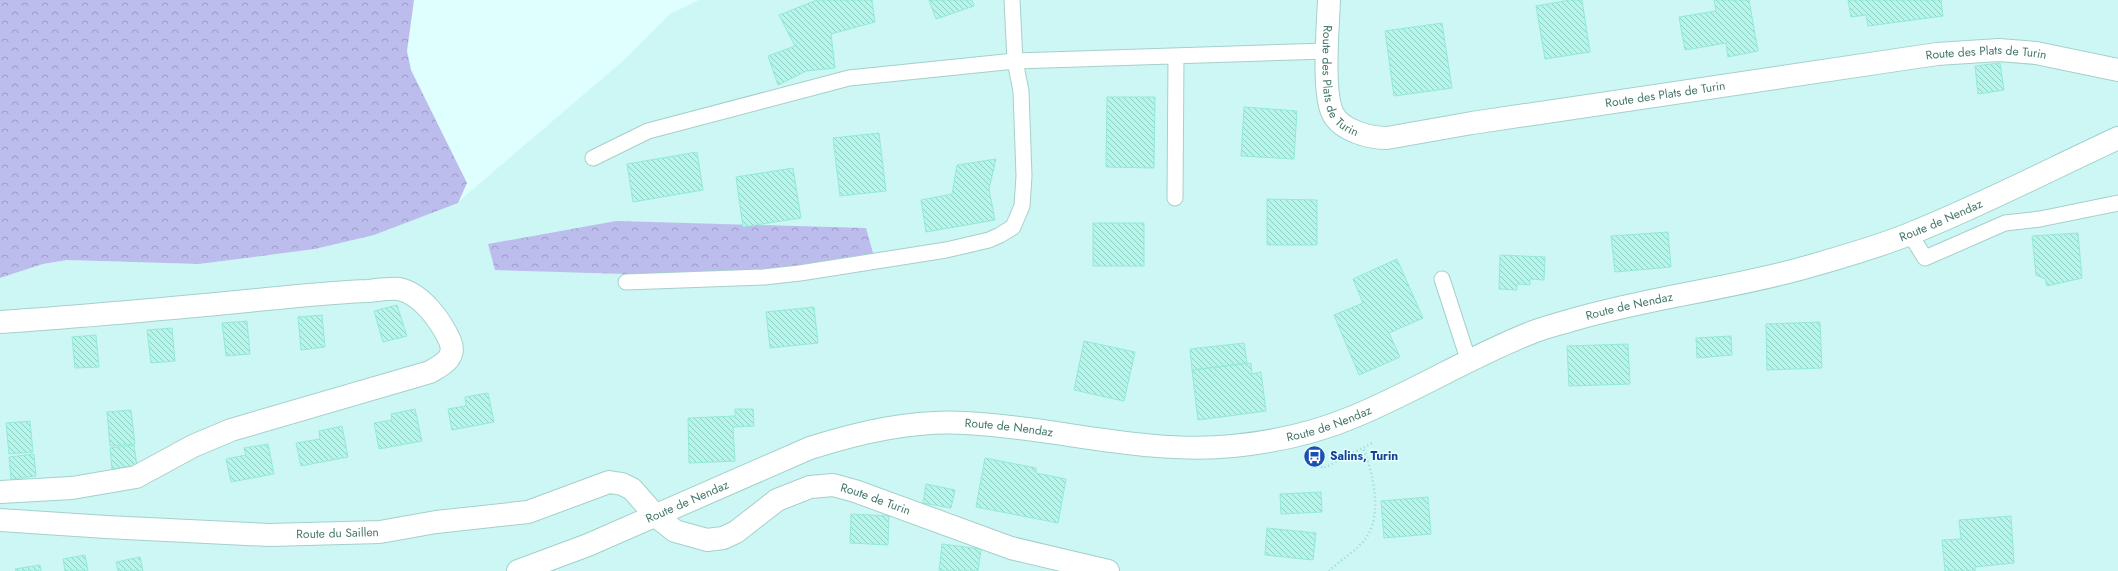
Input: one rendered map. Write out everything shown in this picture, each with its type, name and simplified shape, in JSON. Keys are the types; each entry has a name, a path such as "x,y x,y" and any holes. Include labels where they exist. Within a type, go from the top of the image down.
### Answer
{"street":[{"name":"Route des Plats de Turin","path":"1329,0 1326,51 1328,96 1333,115 1352,130 1374,138 1387,138 1472,122 1937,54 1999,50 2036,53 2118,70"},
{"name":"Route de Nendaz","path":"518,571 656,516 763,467 810,448 848,436 883,428 922,424 962,423 1004,426 1169,446 1231,446 1306,433 1351,418 1534,331 1616,307 1804,268 1910,234 2005,192 2118,138"},
{"path":"0,322 125,313 340,292 398,289 414,295 424,304 445,329 452,346 452,353 446,363 430,372 231,430 193,446 136,477 72,488 0,492"},
{"name":"Route du Saillen","path":"0,520 269,535 380,532 436,522 528,512 609,482 622,484 632,489 656,516"},
{"name":"Route de Turin","path":"656,516 680,534 707,540 723,538 736,532 777,500 810,486 833,485 863,494 1010,548 1108,571"}],"lane":[{"path":"626,282 764,277 800,273 946,250 989,240 1012,227 1022,206 1024,176 1021,91 1015,61 1012,0"},
{"path":"593,158 648,131 849,78 1015,61 1326,51"},
{"path":"1175,198 1176,57"},
{"path":"1910,234 1925,258 2005,223 2040,219 2118,203"},
{"path":"1442,278 1469,362"}],"path":[{"path":"1320,463 1322,468 1328,466 1372,443"},
{"path":"1329,571 1366,539 1374,521 1374,496 1370,469 1363,448"}],"shaded area":[{"path":"699,0 2118,0 2118,571 0,571 0,278 43,264 67,260 199,264 315,249 374,235 457,203 624,60 670,14"}],"green space":[{"path":"0,0 414,0 407,51 411,70 467,183 458,203 374,235 315,249 199,264 67,260 43,264 0,278"},
{"path":"616,221 866,228 873,253 813,271 661,275 495,270 488,244"}],"building":[{"path":"817,0 872,0 875,22 831,34 835,68 806,71 778,85 768,56 795,46 779,15"},
{"path":"929,0 972,0 974,6 936,19"},
{"path":"1570,0 1582,0 1590,52 1545,59 1536,6"},
{"path":"1714,0 1749,0 1758,51 1728,57 1726,43 1685,50 1679,17 1716,11"},
{"path":"1848,0 1941,0 1943,16 1868,26 1866,15 1851,17"},
{"path":"1442,23 1452,88 1394,96 1385,31"},
{"path":"2000,63 2004,90 1978,94 1975,66"},
{"path":"1107,97 1155,97 1154,168 1106,167"},
{"path":"1244,107 1297,111 1294,159 1241,156"},
{"path":"879,133 886,191 840,196 833,138"},
{"path":"697,152 703,190 633,202 627,164"},
{"path":"996,159 989,189 995,220 926,232 921,200 952,194 957,165"},
{"path":"793,168 801,218 743,227 736,177"},
{"path":"1267,199 1317,200 1317,245 1267,245"},
{"path":"1093,223 1144,223 1144,266 1093,266"},
{"path":"1668,232 1671,267 1615,272 1611,236"},
{"path":"2078,233 2082,278 2047,286 2045,279 2036,275 2032,236"},
{"path":"1500,255 1545,257 1544,280 1530,279 1530,285 1517,284 1517,290 1499,289"},
{"path":"1397,259 1423,318 1389,333 1400,357 1359,375 1334,315 1363,303 1353,279"},
{"path":"397,305 407,336 383,342 374,311"},
{"path":"814,307 818,343 770,348 766,312"},
{"path":"322,315 325,347 301,350 298,317"},
{"path":"247,321 250,354 226,356 222,323"},
{"path":"1820,322 1822,368 1767,370 1766,324"},
{"path":"172,328 175,361 151,363 147,330"},
{"path":"96,335 99,367 75,368 72,337"},
{"path":"1731,336 1732,355 1697,358 1696,338"},
{"path":"1084,341 1135,352 1124,401 1074,390"},
{"path":"1244,343 1247,363 1192,370 1190,349"},
{"path":"1628,344 1630,384 1569,386 1567,346"},
{"path":"1251,363 1252,374 1261,372 1266,411 1198,420 1192,370"},
{"path":"488,393 494,422 452,430 448,409 466,406 465,397"},
{"path":"415,409 422,441 379,449 374,423 392,420 391,414"},
{"path":"735,409 753,409 754,426 733,427 735,461 689,463 688,418 735,416"},
{"path":"131,410 135,444 110,446 107,412"},
{"path":"30,421 33,452 9,454 6,423"},
{"path":"342,426 348,457 301,466 296,443 320,439 319,431"},
{"path":"268,444 274,474 231,482 226,459 246,455 244,448"},
{"path":"134,445 137,466 112,469 110,448"},
{"path":"34,454 36,476 11,479 9,457"},
{"path":"985,458 1036,468 1036,473 1066,479 1058,523 976,507"},
{"path":"926,484 955,490 951,508 923,503"},
{"path":"1321,492 1322,512 1281,514 1280,494"},
{"path":"1428,497 1431,534 1384,538 1381,501"},
{"path":"851,514 889,516 888,545 850,543"},
{"path":"2011,516 2014,563 1975,567 1975,571 1945,571 1942,540 1961,539 1959,520"},
{"path":"1267,528 1316,533 1313,560 1265,555"},
{"path":"942,544 981,549 978,571 939,571"},
{"path":"85,555 88,571 65,571 63,559"},
{"path":"140,557 143,571 118,571 116,562"},
{"path":"40,565 41,571 16,571 15,569"}],"place":[{"name":"Salins, Turin","path":"1314,456"}]}
